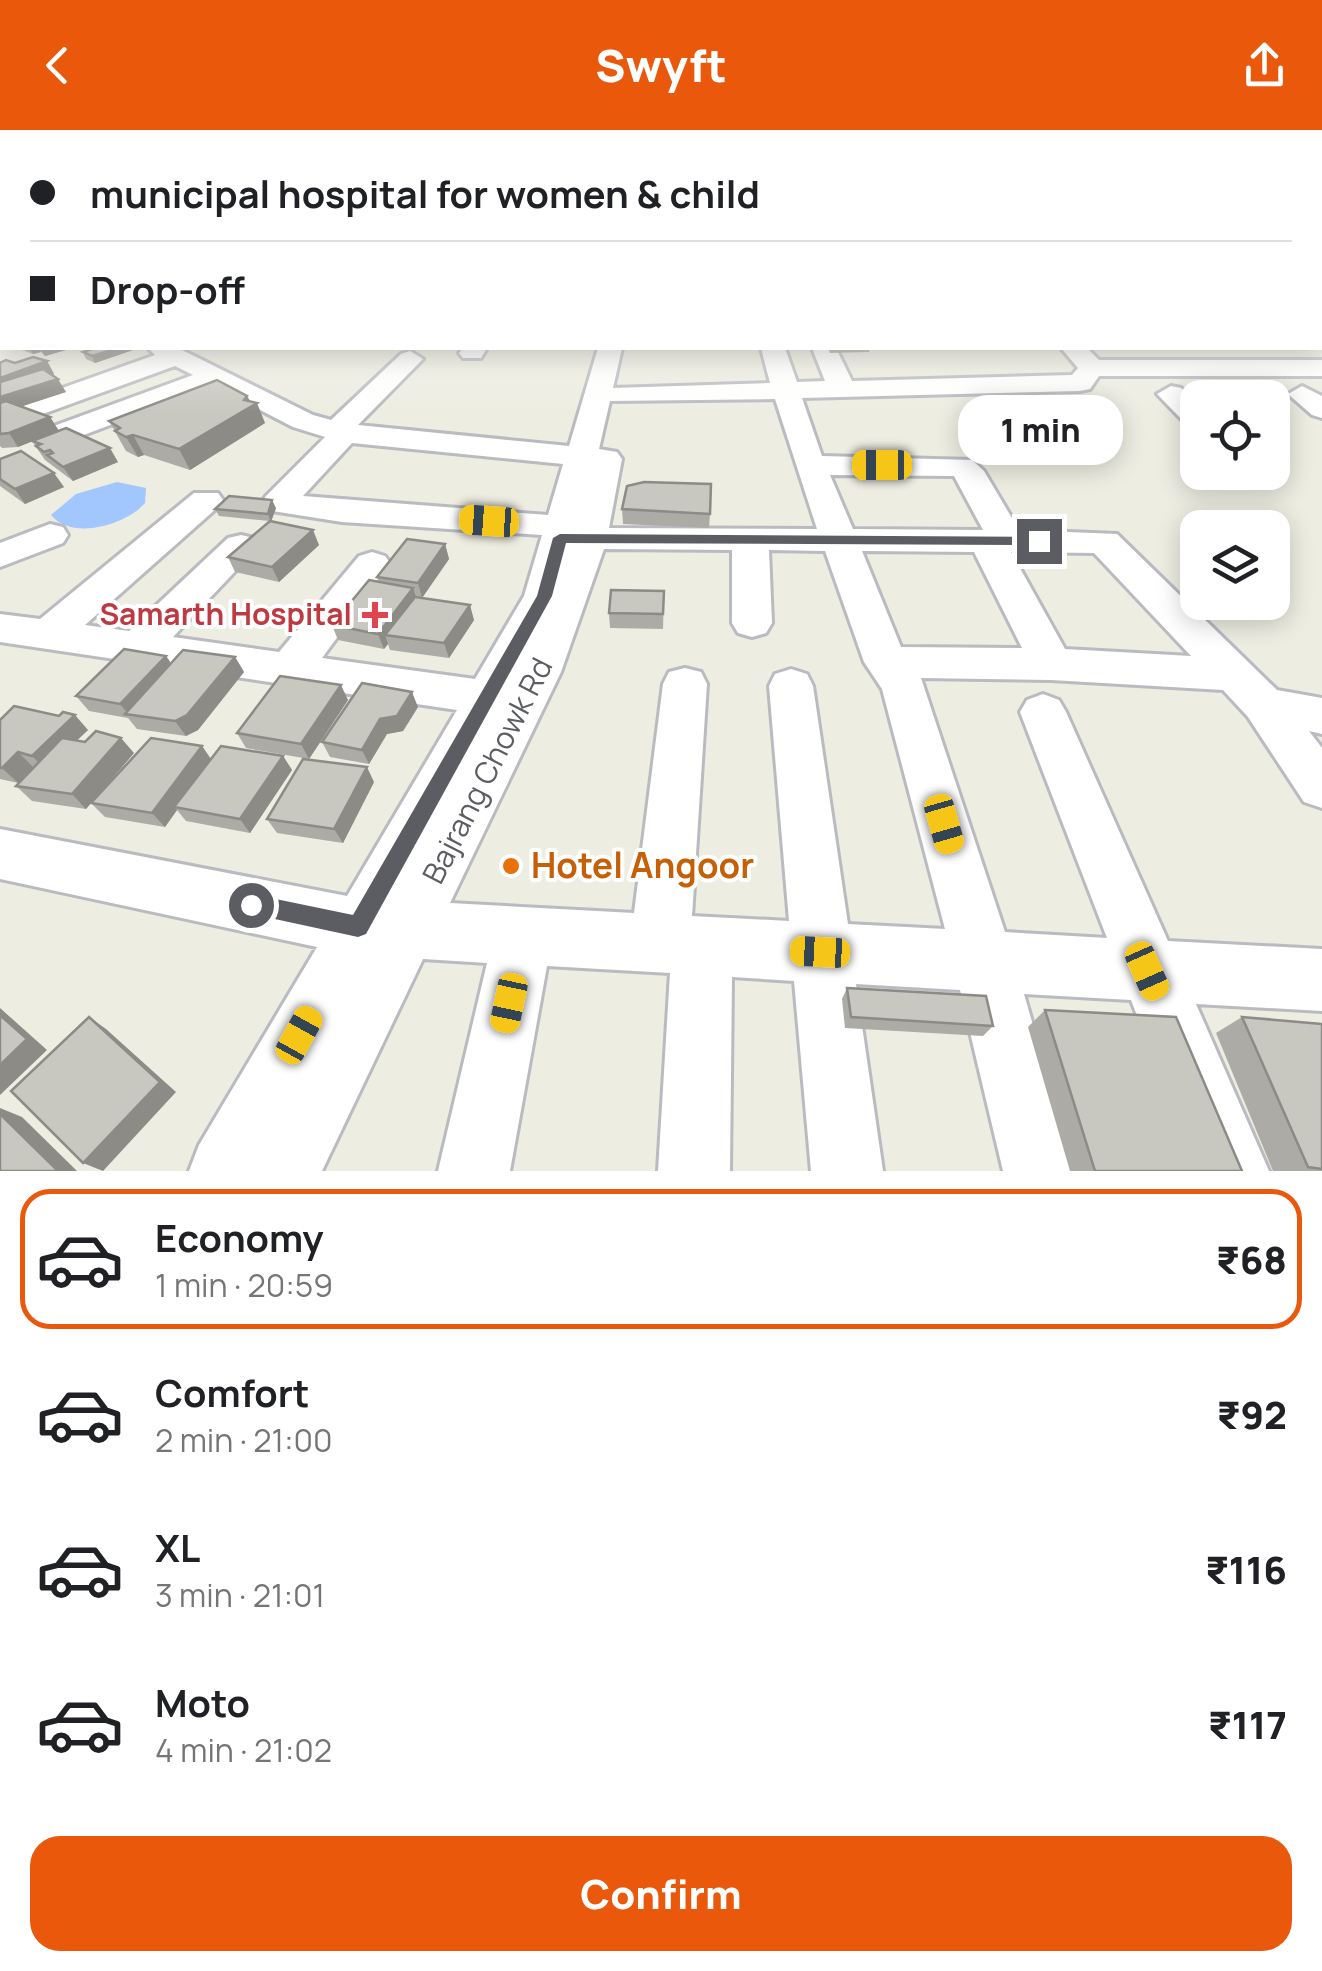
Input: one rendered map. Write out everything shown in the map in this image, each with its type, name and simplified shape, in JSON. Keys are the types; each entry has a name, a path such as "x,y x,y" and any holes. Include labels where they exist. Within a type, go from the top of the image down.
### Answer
{"street":[{"path":"825,350 842,389"},
{"path":"18,413 168,352 303,421 341,432 594,458"},
{"path":"614,371 779,369 842,389 1080,383 1082,358 1322,368"},
{"path":"410,359 278,503 571,534 1104,542 1249,690 1322,786"},
{"path":"779,369 810,465 886,662 903,686 984,962 1039,1171"},
{"name":"Bajrang Chowk Rd","path":"225,1171 383,928 505,700 571,534 614,371"},
{"path":"62,433 216,376"},
{"path":"1290,398 1315,399"},
{"path":"810,465 961,467 968,471 997,541 1147,971 1234,1171"},
{"path":"48,635 206,500"},
{"path":"0,556 50,534"},
{"path":"750,539 752,624"},
{"path":"137,648 242,546"},
{"path":"290,669 372,564"},
{"path":"0,628 505,700"},
{"path":"886,662 1047,688 1249,690 1322,716"},
{"path":"685,684 681,945 694,1171"},
{"path":"791,686 847,1171"},
{"path":"0,854 383,928 1322,980"},
{"name":"Bajrang Chowk Rd","path":"284,1171 383,928"},
{"path":"474,1171 523,936"}],"water":[{"path":"117,482 146,488 145,503 125,518 85,528 60,523 51,515 76,494"}],"building":[{"path":"89,350 112,350 92,356 83,352"},
{"path":"33,357 47,361 0,378 0,363"},
{"path":"43,369 58,379 0,397 0,382"},
{"path":"217,380 247,396 244,400 257,403 179,449 133,435 126,437 115,431 120,428 109,421"},
{"path":"6,401 50,417 0,434 0,403"},
{"path":"66,428 110,448 63,467 47,455 53,453 50,450 44,452 36,446 41,444 32,441"},
{"path":"21,451 54,473 15,489 0,479 0,459"},
{"path":"644,482 711,484 710,514 622,509 627,486"},
{"path":"229,496 272,500 268,514 215,509"},
{"path":"270,521 313,530 272,567 228,557"},
{"path":"407,539 445,544 418,583 377,577"},
{"path":"369,580 413,588 378,634 332,625"},
{"path":"611,590 664,591 663,614 609,613"},
{"path":"415,597 470,605 444,643 385,635"},
{"path":"124,649 166,656 120,704 76,696"},
{"path":"183,650 235,657 187,715 175,721 125,714"},
{"path":"280,676 341,685 301,744 237,733"},
{"path":"362,683 412,692 397,716 380,719 362,750 322,742"},
{"path":"14,706 59,716 63,712 75,715 32,756 18,752 0,768 0,720"},
{"path":"96,731 121,738 72,794 16,786 62,738 85,742"},
{"path":"151,738 202,746 152,813 91,803"},
{"path":"221,746 283,756 240,819 174,807"},
{"path":"303,759 367,767 334,829 267,819"},
{"path":"847,988 986,996 993,1026 851,1017"},
{"path":"1045,1010 1176,1017 1242,1171 1095,1171"},
{"path":"0,1015 27,1039 0,1065"},
{"path":"89,1017 160,1082 83,1163 11,1091"},
{"path":"1242,1017 1322,1024 1322,1169 1308,1167"},
{"path":"0,1114 58,1171 0,1171"}],"place":[{"name":"Samarth Hospital","path":"375,615"},
{"name":"Hotel Angoor","path":"511,866"}],"route":[{"path":"251,905 358,926 544,596 560,538 1039,541"}]}
